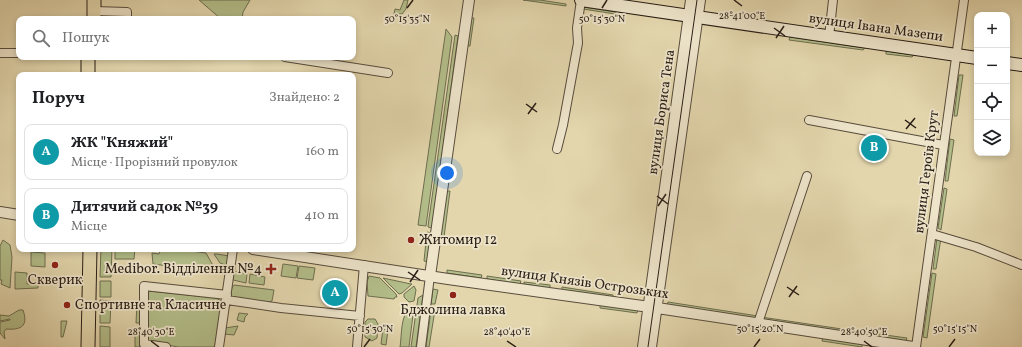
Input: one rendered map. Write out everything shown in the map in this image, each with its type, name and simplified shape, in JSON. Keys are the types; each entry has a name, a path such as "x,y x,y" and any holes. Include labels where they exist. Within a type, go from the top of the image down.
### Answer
{"main road":[{"name":"вулиця Івана Мазепи","path":"586,0 974,58"},
{"path":"88,60 88,72"},
{"path":"93,60 93,72"},
{"path":"1010,63 1022,65"},
{"path":"83,347 85,252"},
{"path":"88,347 90,252"}],"street":[{"path":"421,347 468,0"},
{"path":"557,149 563,125 578,43 577,28 586,0"},
{"name":"вулиця Бориса Тена","path":"651,347 653,307 693,17 692,0"},
{"name":"вулиця Бориса Тена","path":"693,17 700,0"},
{"path":"829,37 833,0"},
{"name":"вулиця Героїв Крут","path":"914,347 932,234 955,55 964,0"},
{"path":"92,10 127,12 127,16"},
{"path":"0,53 16,53"},
{"path":"304,60 388,73"},
{"path":"809,120 943,145"},
{"path":"758,323 807,176"},
{"path":"0,212 16,215"},
{"path":"932,234 976,247 1022,265"},
{"path":"219,347 233,252"},
{"name":"вулиця Князів Острозьких","path":"274,252 430,276 653,307 914,347"},
{"path":"357,347 364,265"},
{"path":"166,347 143,345 144,286 227,298 281,308 360,316"},
{"name":"вулиця Бориса Тена","path":"643,347 653,307"}],"green space":[{"path":"199,0 250,0 242,16 218,16"},
{"path":"404,0 408,0 406,9 402,14 394,14 395,9 400,10"},
{"path":"523,0 540,0 566,4 566,6"},
{"path":"584,7 616,12 615,14 583,9"},
{"path":"470,18 474,18 470,46 467,46"},
{"path":"446,29 452,37 426,226 418,225"},
{"path":"455,35 458,36 432,228 428,226"},
{"path":"790,37 865,48 863,50 789,40"},
{"path":"886,51 914,55 912,57 886,54"},
{"path":"959,75 963,75 957,116 954,116"},
{"path":"950,139 954,140 948,181 945,181"},
{"path":"944,188 947,189 941,230 938,228"},
{"path":"446,191 450,191 444,237 440,236"},
{"path":"427,232 431,233 428,262 424,261"},
{"path":"937,238 941,238 936,269 933,269"},
{"path":"3,240 10,245 12,257 10,288 1,284 2,280 0,280 0,246"},
{"path":"31,252 45,253 45,267 31,266"},
{"path":"101,252 112,252 111,277 100,277"},
{"path":"115,252 135,252 134,259 115,259"},
{"path":"160,252 206,253 215,269 215,272 153,264 152,253 159,254"},
{"path":"214,254 229,256 228,266 220,263"},
{"path":"283,264 298,266 296,278 281,276"},
{"path":"299,266 315,268 313,280 297,278"},
{"path":"447,270 482,275 481,278 447,273"},
{"path":"234,271 247,274 246,283 233,280"},
{"path":"15,272 27,273 27,284 38,284 38,288 15,289"},
{"path":"932,273 936,274 927,338 923,337"},
{"path":"250,274 265,277 264,285 249,283"},
{"path":"369,276 380,278 396,294 397,297 394,299 368,296 367,282"},
{"path":"487,276 521,281 520,284 487,279"},
{"path":"383,278 412,284 399,294"},
{"path":"100,281 111,281 111,297 100,297"},
{"path":"524,282 550,285 550,288 524,284"},
{"path":"234,285 274,290 272,301 266,303 233,300 231,292"},
{"path":"414,286 416,290 414,301 409,302 404,297 404,294"},
{"path":"562,287 613,295 613,297 562,290"},
{"path":"433,289 438,290 435,304 431,304"},
{"path":"147,292 216,298 221,301 223,307 217,347 178,347 152,342 147,339"},
{"path":"423,295 416,347 411,347 418,298"},
{"path":"100,300 111,301 110,323 100,323"},
{"path":"668,302 758,316 757,319 667,305"},
{"path":"137,303 141,303 140,323 136,323"},
{"path":"600,305 638,310 637,313 600,308"},
{"path":"411,307 414,307 409,347 400,347 403,320 407,311"},
{"path":"19,310 23,310 25,316 24,324 19,328 6,329 4,332 5,339 0,333 0,322 10,319 0,321 0,315 9,316"},
{"path":"431,310 435,310 429,347 426,347"},
{"path":"239,313 248,314 245,317 244,322 237,320"},
{"path":"761,317 862,332 862,335 761,319"},
{"path":"368,319 375,319 378,324 377,338 372,341 365,337 365,322"},
{"path":"61,321 67,321 63,337 61,337"},
{"path":"100,326 110,327 110,347 100,347"},
{"path":"238,326 234,335 224,334 225,328"},
{"path":"135,329 140,329 140,347 135,347"},
{"path":"383,329 388,330 386,345 381,344"},
{"path":"878,334 907,338 906,341 877,337"},
{"path":"823,337 862,344 862,347 822,341"}],"tram line":[{"path":"648,347 697,0"}],"place":[{"name":"Дитячий садок №39","path":"874,148"},
{"name":"Житомир 12","path":"411,240"},
{"name":"Скверик","path":"55,265"},
{"name":"Medibor. Відділення №4","path":"271,269"},
{"name":"ЖК \"Княжий\"","path":"335,293"},
{"name":"Бджолина лавка","path":"453,295"},
{"name":"Спортивне та Класичне","path":"67,305"}]}
